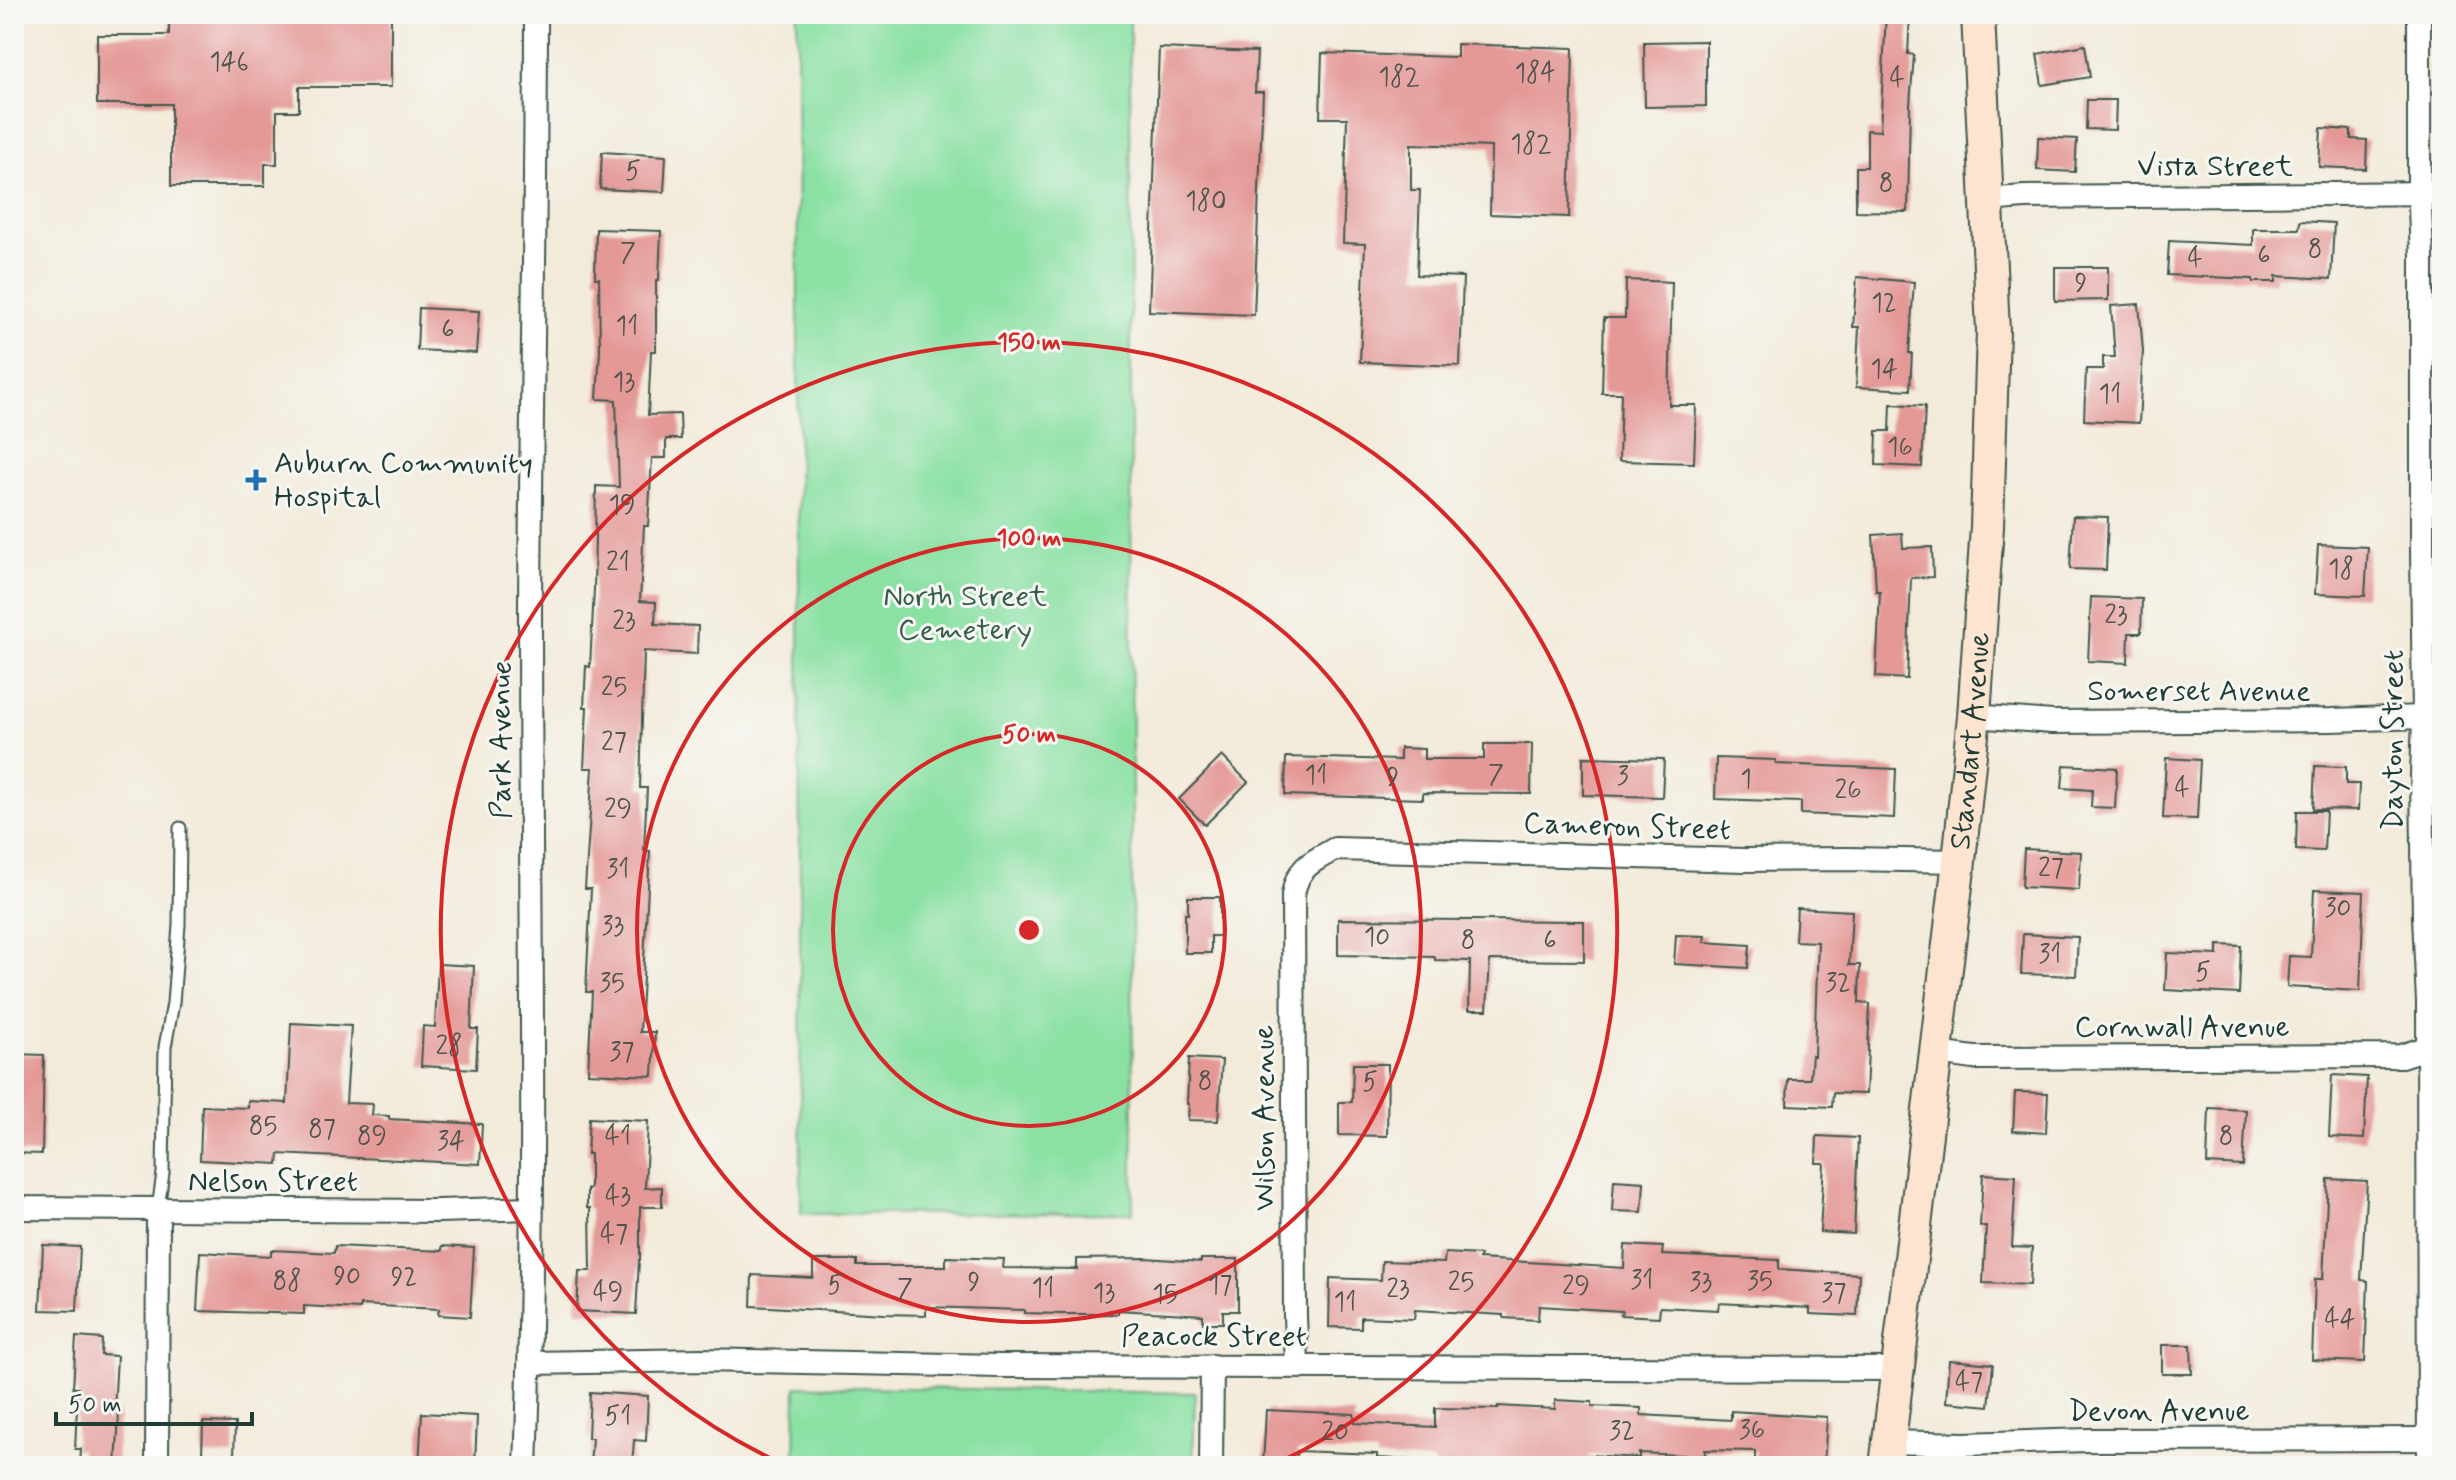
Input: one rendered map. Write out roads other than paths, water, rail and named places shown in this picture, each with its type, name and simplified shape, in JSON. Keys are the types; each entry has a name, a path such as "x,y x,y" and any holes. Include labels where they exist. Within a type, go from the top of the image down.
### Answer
{"street":[{"name":"Park Avenue","path":"526,1466 530,1363 530,612 536,14"},
{"name":"Standart Avenue","path":"1887,1454 1959,861 1974,716 1987,527 1993,346 1978,14"},
{"name":"Dayton Street","path":"2419,14 2431,192 2422,776 2428,1002 2429,1466"},
{"name":"Vista Street","path":"1988,200 2431,192"},
{"name":"Somerset Avenue","path":"1974,716 2052,722 2424,717"},
{"name":"Cameron Street","path":"1300,871 1335,849 1745,860 1959,861"},
{"name":"Wilson Avenue","path":"1297,1365 1293,895 1300,871"},
{"name":"Cornwall Avenue","path":"1937,1053 1974,1058 2401,1056 2426,1048"},
{"name":"Nelson Street","path":"14,1208 438,1211 531,1208"},
{"path":"157,1466 158,1210"},
{"name":"Peacock Street","path":"530,1363 701,1360 1001,1366 1897,1369"},
{"path":"1211,1466 1212,1366"},
{"name":"Devon Avenue","path":"1887,1454 1964,1444 2088,1440 2429,1439"}],"lane":[{"path":"158,1210 163,1173 165,1047 173,1003 179,925 180,828"}],"place":[{"name":"Auburn Community Hospital","path":"256,480"}],"park label":[{"name":"North Street Cemetery","path":"965,613"}]}
